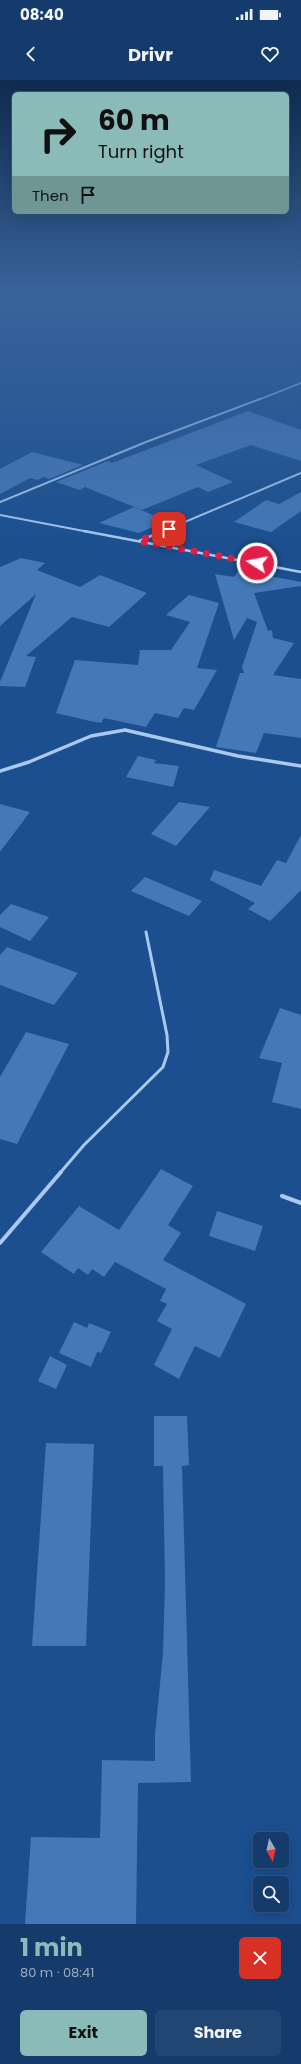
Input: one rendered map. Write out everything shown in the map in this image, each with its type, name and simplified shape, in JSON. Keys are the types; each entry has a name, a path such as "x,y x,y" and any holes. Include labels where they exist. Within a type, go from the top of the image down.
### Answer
{"street":[{"path":"0,502 146,442 301,383"},
{"path":"139,541 301,473"},
{"path":"0,515 301,572"},
{"path":"0,771 35,760 99,733 112,730 124,730 238,756 301,766"}],"lane":[{"path":"0,1243 84,1144 163,1067 168,1052 167,1035 146,932"},
{"path":"282,1196 301,1203"}],"building":[{"path":"248,411 301,430 301,461 251,445 196,465 233,482 208,492 198,487 142,510 85,487 80,490 56,482 108,461 112,463"},
{"path":"32,452 83,465 49,479 43,477 38,480 30,478 0,494 0,469"},
{"path":"301,492 301,511 271,532 234,522 266,500 279,504"},
{"path":"134,507 167,521 139,533 99,523"},
{"path":"21,558 45,563 37,570 80,587 100,575 147,593 109,627 72,617 26,656 36,657 25,687 0,686 0,682 36,594 0,626 0,567"},
{"path":"239,570 301,582 301,586 254,593 268,631 272,630 273,638 294,643 273,675 301,679 301,738 264,733 256,753 216,747 240,673 244,673 242,667 257,622 247,618 234,640 215,574 234,577"},
{"path":"189,595 219,603 197,668 217,670 194,710 184,708 178,718 155,713 146,727 104,718 101,723 56,713 75,660 138,665 140,650 171,650 190,622 166,615"},
{"path":"138,756 156,760 154,763 179,766 173,787 126,777"},
{"path":"179,802 210,807 176,846 151,834"},
{"path":"0,804 30,812 0,852"},
{"path":"301,835 301,890 270,921 248,909 255,903 210,880 214,870 261,886 277,860 286,863"},
{"path":"145,877 202,901 189,916 131,891"},
{"path":"11,904 49,917 30,941 0,927 0,915"},
{"path":"7,947 78,973 54,1005 0,985 0,955"},
{"path":"280,1008 301,1015 301,1109 272,1102 282,1063 259,1058"},
{"path":"26,1032 69,1044 17,1144 0,1139 0,1077"},
{"path":"161,1169 193,1186 168,1225 181,1233 163,1260 246,1304 220,1358 195,1346 179,1379 154,1365 172,1329 157,1321 167,1304 160,1301 166,1289 115,1262 104,1277 92,1269 88,1275 78,1268 74,1274 41,1252 79,1206 119,1230"},
{"path":"217,1211 263,1226 255,1251 209,1236"},
{"path":"74,1322 87,1328 89,1323 111,1332 101,1353 97,1352 91,1367 59,1353"},
{"path":"50,1356 67,1365 56,1389 38,1381"},
{"path":"154,1416 187,1416 189,1465 182,1466 191,1782 138,1783 136,1924 25,1924 31,1837 100,1838 102,1760 155,1761 155,1735 163,1653 165,1583 163,1466 154,1466"},
{"path":"46,1443 94,1444 86,1646 32,1646"}],"route":[{"path":"169,529 139,541 257,563"}]}
